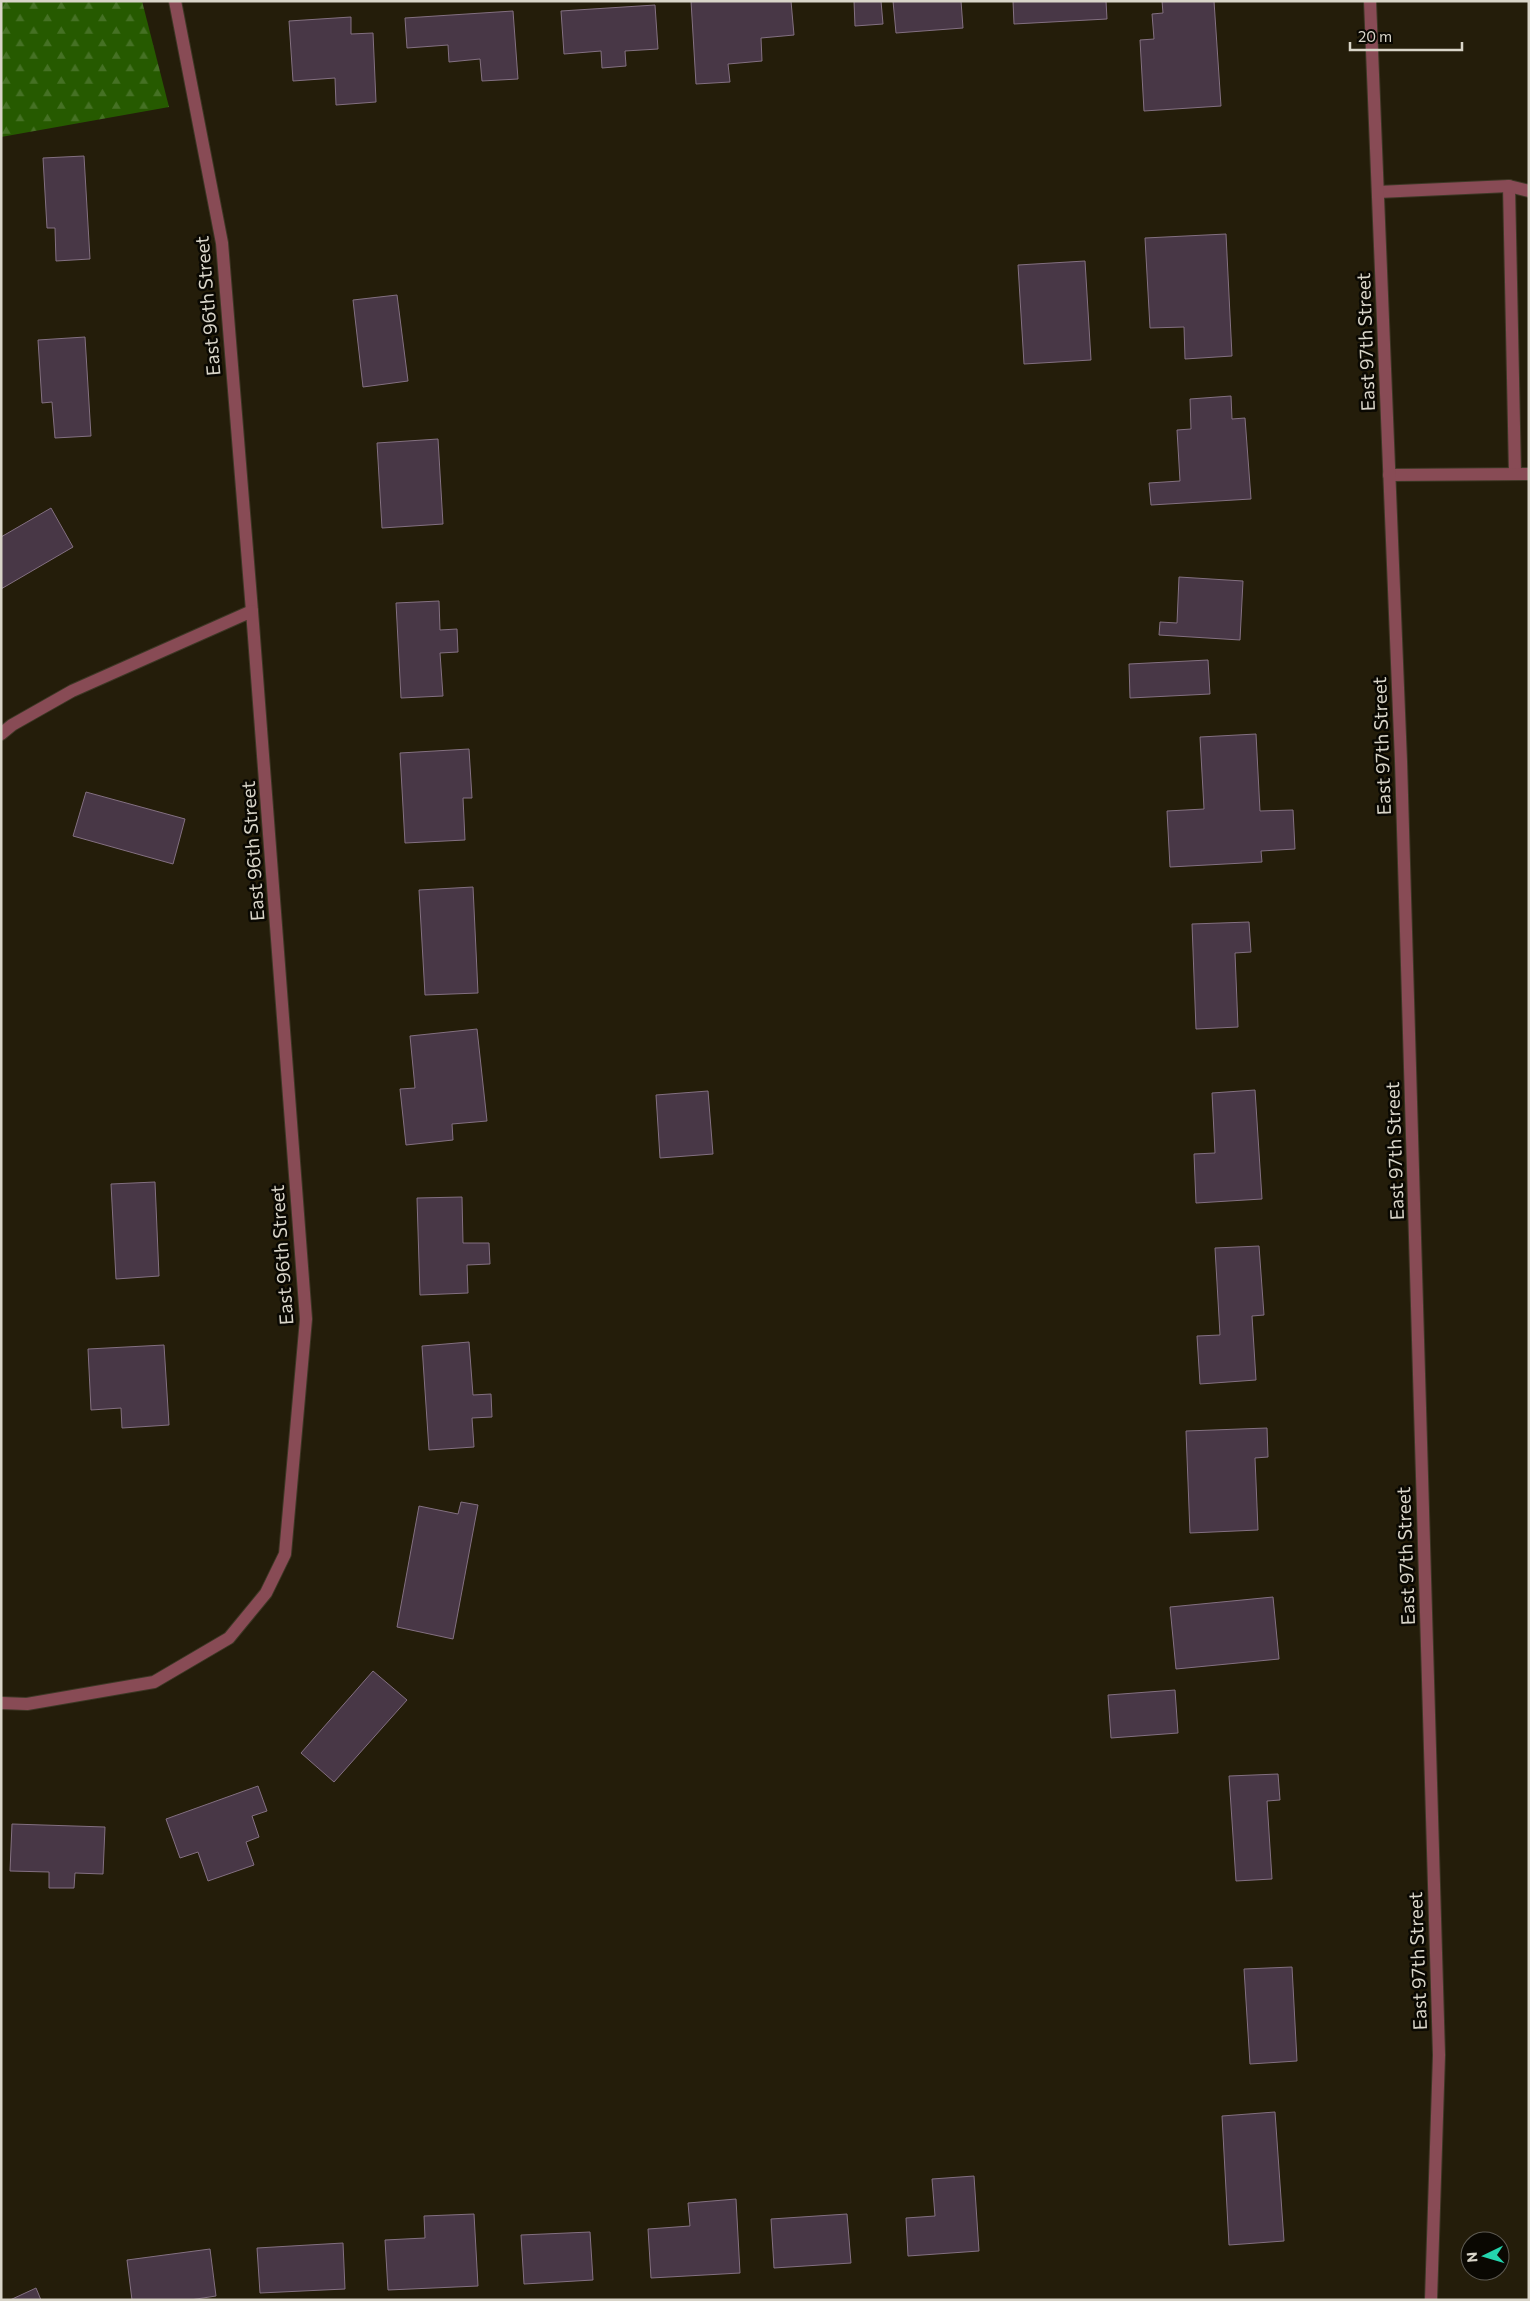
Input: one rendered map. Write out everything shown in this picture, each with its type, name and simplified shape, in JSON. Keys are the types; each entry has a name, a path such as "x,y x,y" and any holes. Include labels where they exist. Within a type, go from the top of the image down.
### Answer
{"street":[{"name":"East 96th Street","path":"1,1703 28,1704 154,1682 229,1638 266,1593 285,1554 306,1319 222,243 175,1"},
{"name":"East 97th Street","path":"1370,1 1401,771 1439,2055 1431,2300"},
{"path":"1378,192 1509,186 1529,191"},
{"path":"1509,186 1515,474"},
{"path":"1389,475 1529,474"},
{"path":"1,734 12,725 72,691 252,611"}],"green space":[{"path":"1,1 142,1 169,107 1,137"}],"building":[{"path":"691,1 791,1 794,35 761,38 762,61 728,64 730,82 696,84"},
{"path":"854,1 881,1 883,24 855,26"},
{"path":"893,1 961,1 963,28 896,33"},
{"path":"1013,1 1106,1 1107,19 1014,24"},
{"path":"1162,1 1214,1 1221,106 1144,111 1140,40 1154,39 1152,14 1163,13"},
{"path":"655,5 658,49 625,51 626,66 602,68 601,51 564,54 561,11"},
{"path":"513,11 518,79 482,81 480,59 449,62 448,45 407,48 405,18"},
{"path":"351,17 351,34 373,33 376,102 336,105 335,78 293,81 289,21"},
{"path":"84,156 90,259 56,261 55,228 47,228 43,158"},
{"path":"1226,234 1232,356 1185,359 1184,327 1150,328 1145,238"},
{"path":"1085,261 1091,360 1024,364 1018,265"},
{"path":"397,295 408,381 363,387 353,300"},
{"path":"85,337 91,436 55,438 52,402 42,403 38,340"},
{"path":"1231,396 1232,419 1245,418 1251,499 1151,505 1149,483 1180,481 1177,430 1191,429 1190,399"},
{"path":"438,439 443,524 382,528 377,443"},
{"path":"51,508 73,547 1,589 1,537"},
{"path":"1179,577 1243,581 1240,640 1159,635 1160,622 1177,623"},
{"path":"439,601 440,630 457,629 458,652 440,653 443,696 401,698 396,603"},
{"path":"1208,660 1210,694 1130,698 1129,664"},
{"path":"1256,734 1260,811 1293,810 1295,849 1261,851 1262,862 1170,867 1167,811 1204,809 1200,737"},
{"path":"469,749 472,798 463,798 465,840 405,843 400,753"},
{"path":"86,792 185,819 173,864 73,836"},
{"path":"473,887 478,993 425,995 419,890"},
{"path":"1249,922 1251,952 1235,953 1238,1027 1196,1029 1192,924"},
{"path":"477,1029 487,1121 452,1124 453,1140 406,1145 400,1089 415,1088 410,1036"},
{"path":"1255,1090 1262,1199 1196,1203 1194,1154 1215,1153 1212,1093"},
{"path":"708,1091 713,1154 660,1158 656,1095"},
{"path":"155,1182 159,1276 116,1279 111,1184"},
{"path":"462,1197 463,1243 489,1243 490,1264 467,1265 468,1293 420,1295 417,1198"},
{"path":"1259,1246 1264,1315 1252,1316 1256,1380 1200,1384 1197,1336 1220,1335 1215,1248"},
{"path":"469,1342 473,1395 491,1394 492,1417 472,1418 474,1447 429,1450 422,1346"},
{"path":"164,1345 169,1425 122,1428 121,1408 91,1410 88,1349"},
{"path":"1267,1428 1268,1457 1255,1458 1258,1530 1190,1533 1186,1431"},
{"path":"461,1502 478,1505 453,1639 397,1627 419,1506 458,1514"},
{"path":"1273,1597 1279,1659 1176,1669 1170,1607"},
{"path":"373,1671 407,1700 334,1782 301,1753"},
{"path":"1175,1690 1178,1733 1111,1738 1108,1695"},
{"path":"1278,1774 1280,1800 1267,1801 1272,1879 1236,1881 1229,1776"},
{"path":"258,1786 267,1811 252,1816 259,1837 246,1842 254,1865 208,1881 198,1852 180,1858 166,1819"},
{"path":"12,1824 105,1827 103,1874 75,1873 74,1888 49,1888 49,1872 10,1871"},
{"path":"1292,1967 1297,2061 1250,2064 1244,1969"},
{"path":"1275,2112 1284,2241 1229,2245 1222,2116"},
{"path":"974,2176 979,2251 908,2256 906,2218 935,2216 932,2179"},
{"path":"736,2199 740,2273 651,2278 648,2229 690,2226 688,2203"},
{"path":"474,2214 478,2286 388,2290 385,2240 425,2238 424,2216"},
{"path":"847,2214 851,2263 774,2268 771,2219"},
{"path":"590,2232 593,2280 524,2284 521,2235"},
{"path":"343,2243 345,2289 260,2293 257,2248"},
{"path":"210,2249 216,2296 190,2300 132,2300 127,2260"},
{"path":"36,2288 41,2300 10,2300"}]}
